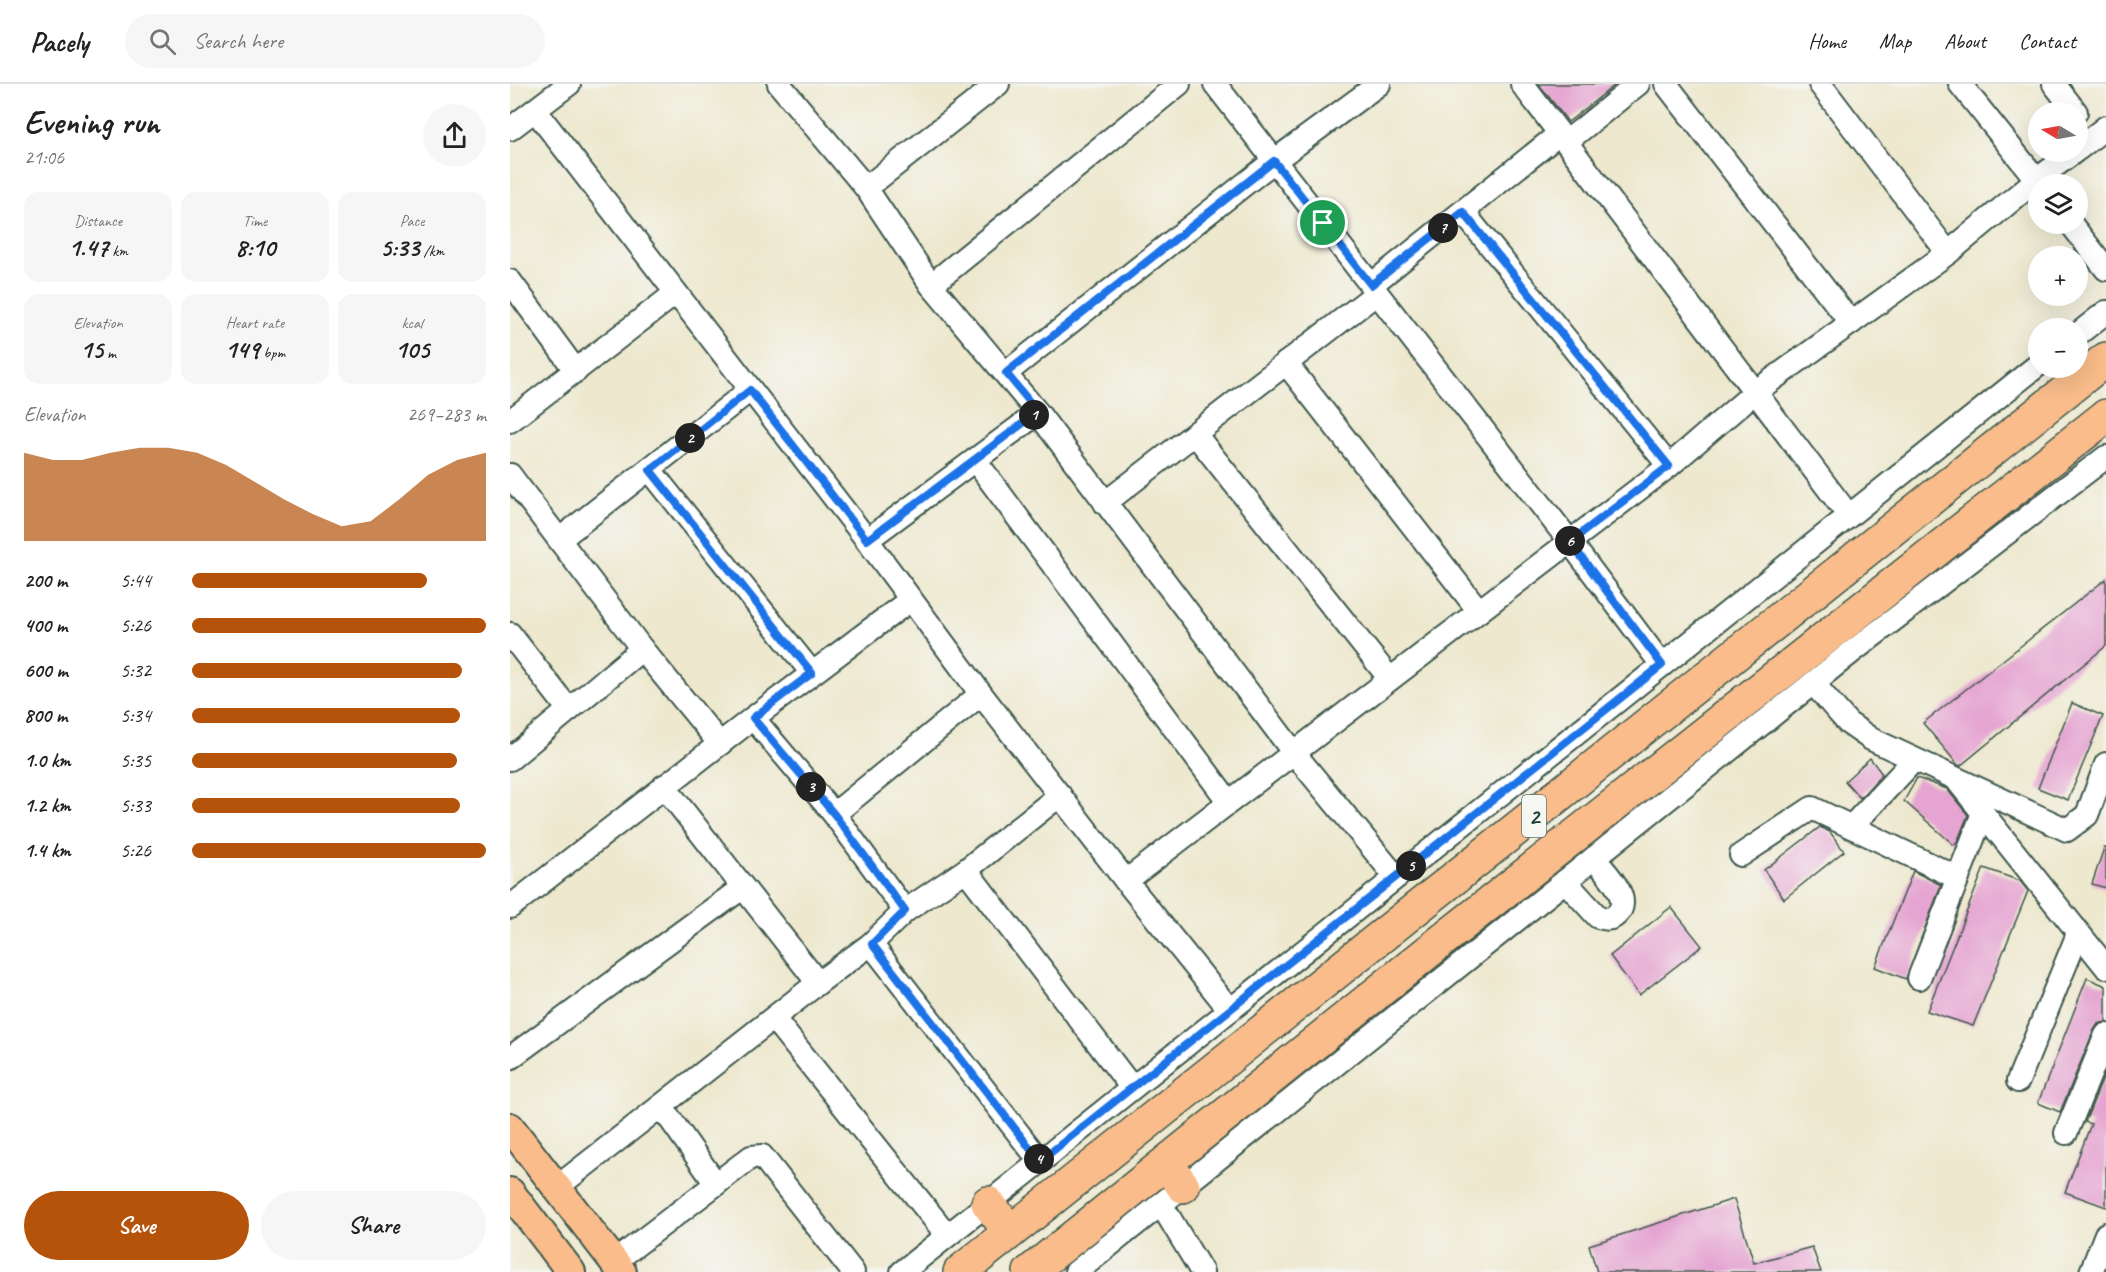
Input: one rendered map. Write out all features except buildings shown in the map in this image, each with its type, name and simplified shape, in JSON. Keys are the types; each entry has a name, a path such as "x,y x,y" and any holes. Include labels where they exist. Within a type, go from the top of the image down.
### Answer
{"highway":[{"name":"2","path":"960,1272 2106,359"},
{"name":"2","path":"1030,1272 1170,1184 1444,939 2106,416"},
{"path":"1420,907 1444,939"},
{"path":"988,1203 1010,1232"}],"main road":[{"path":"510,1127 618,1267"},
{"path":"510,1192 571,1272"}],"street":[{"path":"866,188 998,84"},
{"path":"931,285 1179,84"},
{"path":"1215,84 1570,542 1662,665"},
{"path":"1522,84 1849,516"},
{"path":"1105,503 1286,363 1463,212 1638,84"},
{"path":"1666,84 1851,323"},
{"path":"1820,84 1948,253"},
{"path":"1960,84 2032,174"},
{"path":"2054,84 2068,102"},
{"path":"1006,373 1374,85"},
{"path":"510,129 535,110 557,88"},
{"path":"790,88 866,188 931,285 1038,412 1294,753 1396,877"},
{"path":"535,110 867,540 981,694 1126,881 1230,1010"},
{"path":"2048,174 2062,162"},
{"path":"1126,881 1669,466 1755,392 1948,253 2028,190"},
{"path":"1463,212 1669,466"},
{"path":"2079,234 2106,269"},
{"path":"510,281 576,371"},
{"path":"510,421 676,293"},
{"path":"2088,326 2106,312"},
{"path":"1286,363 1479,611"},
{"path":"903,1272 2028,373"},
{"path":"560,540 750,390"},
{"path":"867,540 1038,412"},
{"path":"1195,434 1390,679"},
{"path":"1076,1272 1170,1184 1565,881 2106,457"},
{"path":"975,460 1229,802"},
{"path":"650,470 812,673"},
{"path":"510,475 642,649 720,744"},
{"path":"510,906 910,600"},
{"path":"510,634 569,710"},
{"path":"510,759 642,649"},
{"path":"1814,684 1848,723 1871,739 2067,830 2097,819 2106,764"},
{"path":"834,814 981,694"},
{"path":"753,718 834,814 905,911"},
{"path":"1851,827 1914,759"},
{"path":"1956,780 2078,934 2102,956"},
{"path":"664,786 818,983"},
{"path":"556,1188 818,983 872,944 905,911 966,870 1060,795"},
{"path":"1741,855 1812,808 1958,878"},
{"path":"1919,978 1983,813"},
{"path":"1565,881 1598,917 1605,919 1617,915 1622,909 1622,896 1594,858"},
{"path":"966,870 1132,1088"},
{"path":"510,1058 742,888"},
{"path":"2018,1081 2078,934"},
{"path":"872,944 1040,1161"},
{"path":"774,1019 948,1235"},
{"path":"2066,1133 2106,1035"},
{"path":"661,1106 716,1184"},
{"path":"618,1267 751,1157 762,1156 853,1272"},
{"path":"1170,1184 1202,1272"},
{"path":"2091,1272 2106,1234"}],"route":[{"path":"1274,161 1323,223 1371,285 1463,212 1669,466 1570,542 1662,665 1040,1161 872,944 905,911 834,814 753,718 812,673 650,470 750,390 867,540 1038,412 1006,373 1274,161"}]}
